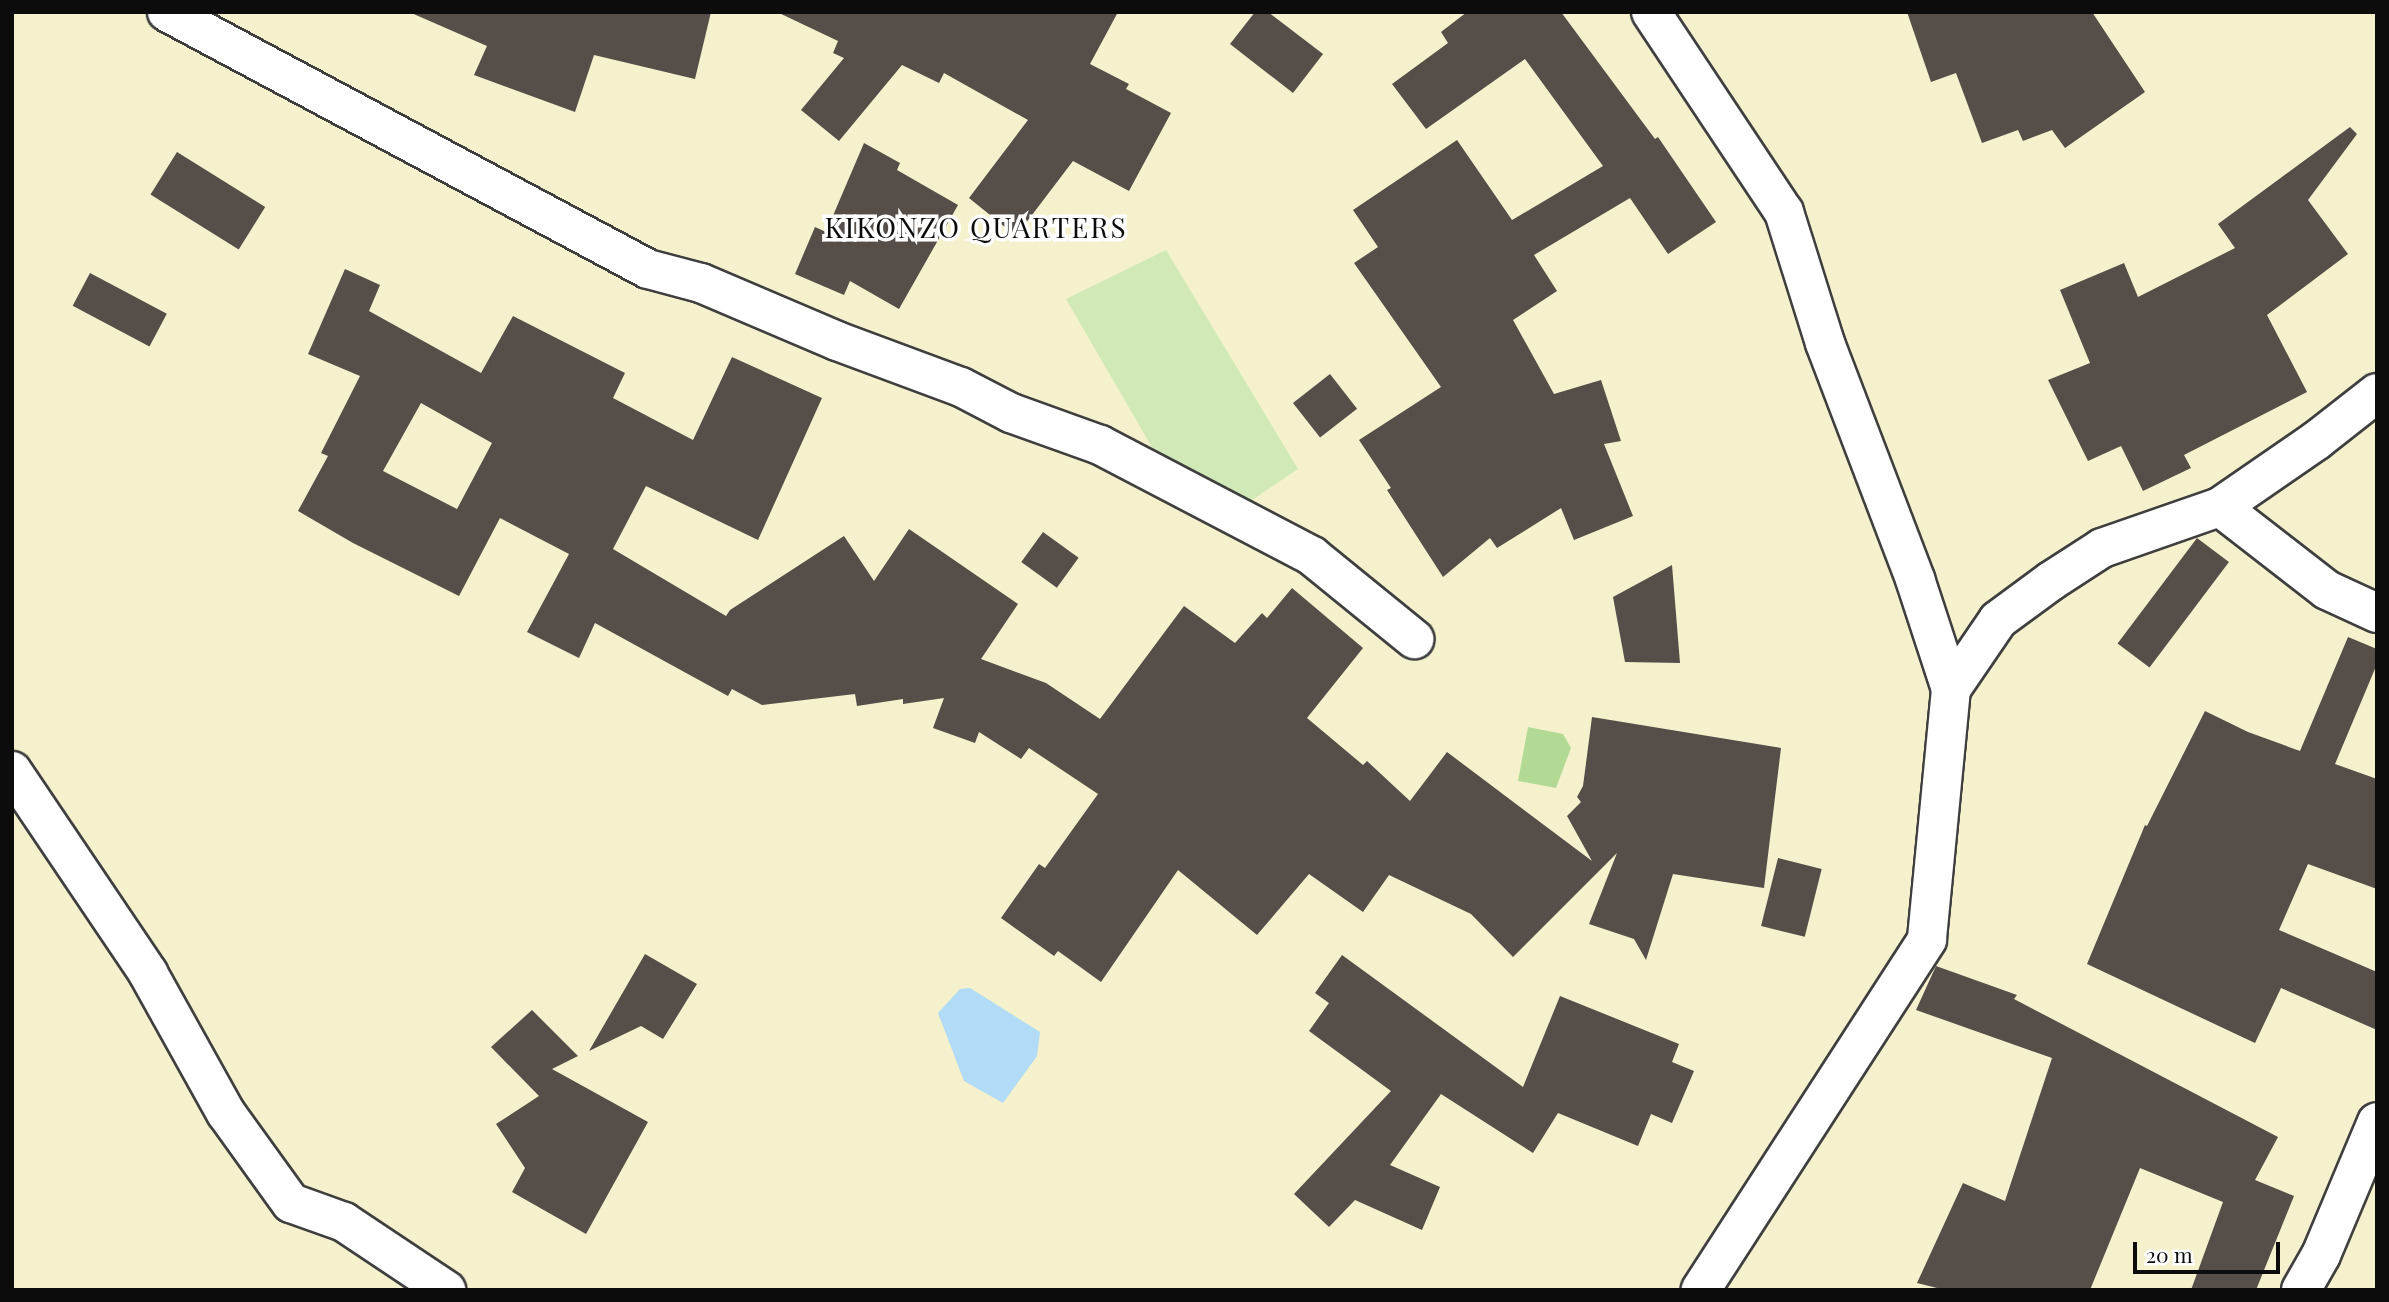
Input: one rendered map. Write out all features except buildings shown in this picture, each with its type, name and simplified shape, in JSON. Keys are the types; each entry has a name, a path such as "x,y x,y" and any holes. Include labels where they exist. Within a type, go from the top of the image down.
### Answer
{"street":[{"path":"167,12 221,24 648,269 701,283 837,341 961,387 1011,413 1100,445 1312,556 1414,639"},
{"path":"1651,12 1784,212 1825,343 1915,579 1951,689 1927,940 1701,1290"},
{"path":"1951,689 1998,620 2052,581 2102,548 2220,507 2317,440 2377,393"},
{"path":"2220,507 2327,590 2377,613"},
{"path":"12,771 148,973 226,1113 291,1203 345,1222 446,1290"},
{"path":"2301,1290 2321,1255 2377,1122"}],"shaded area":[{"path":"12,12 2377,12 2377,1290 12,1290"}],"green space":[{"path":"1166,250 1298,469 1240,508 1160,461 1066,299"},
{"path":"1528,727 1563,734 1571,748 1556,788 1518,781"}],"water":[{"path":"970,988 1040,1032 1037,1056 1003,1103 964,1081 938,1013 960,989"}],"district":[{"name":"KIKONZO QUARTERS","path":"976,227"}]}
